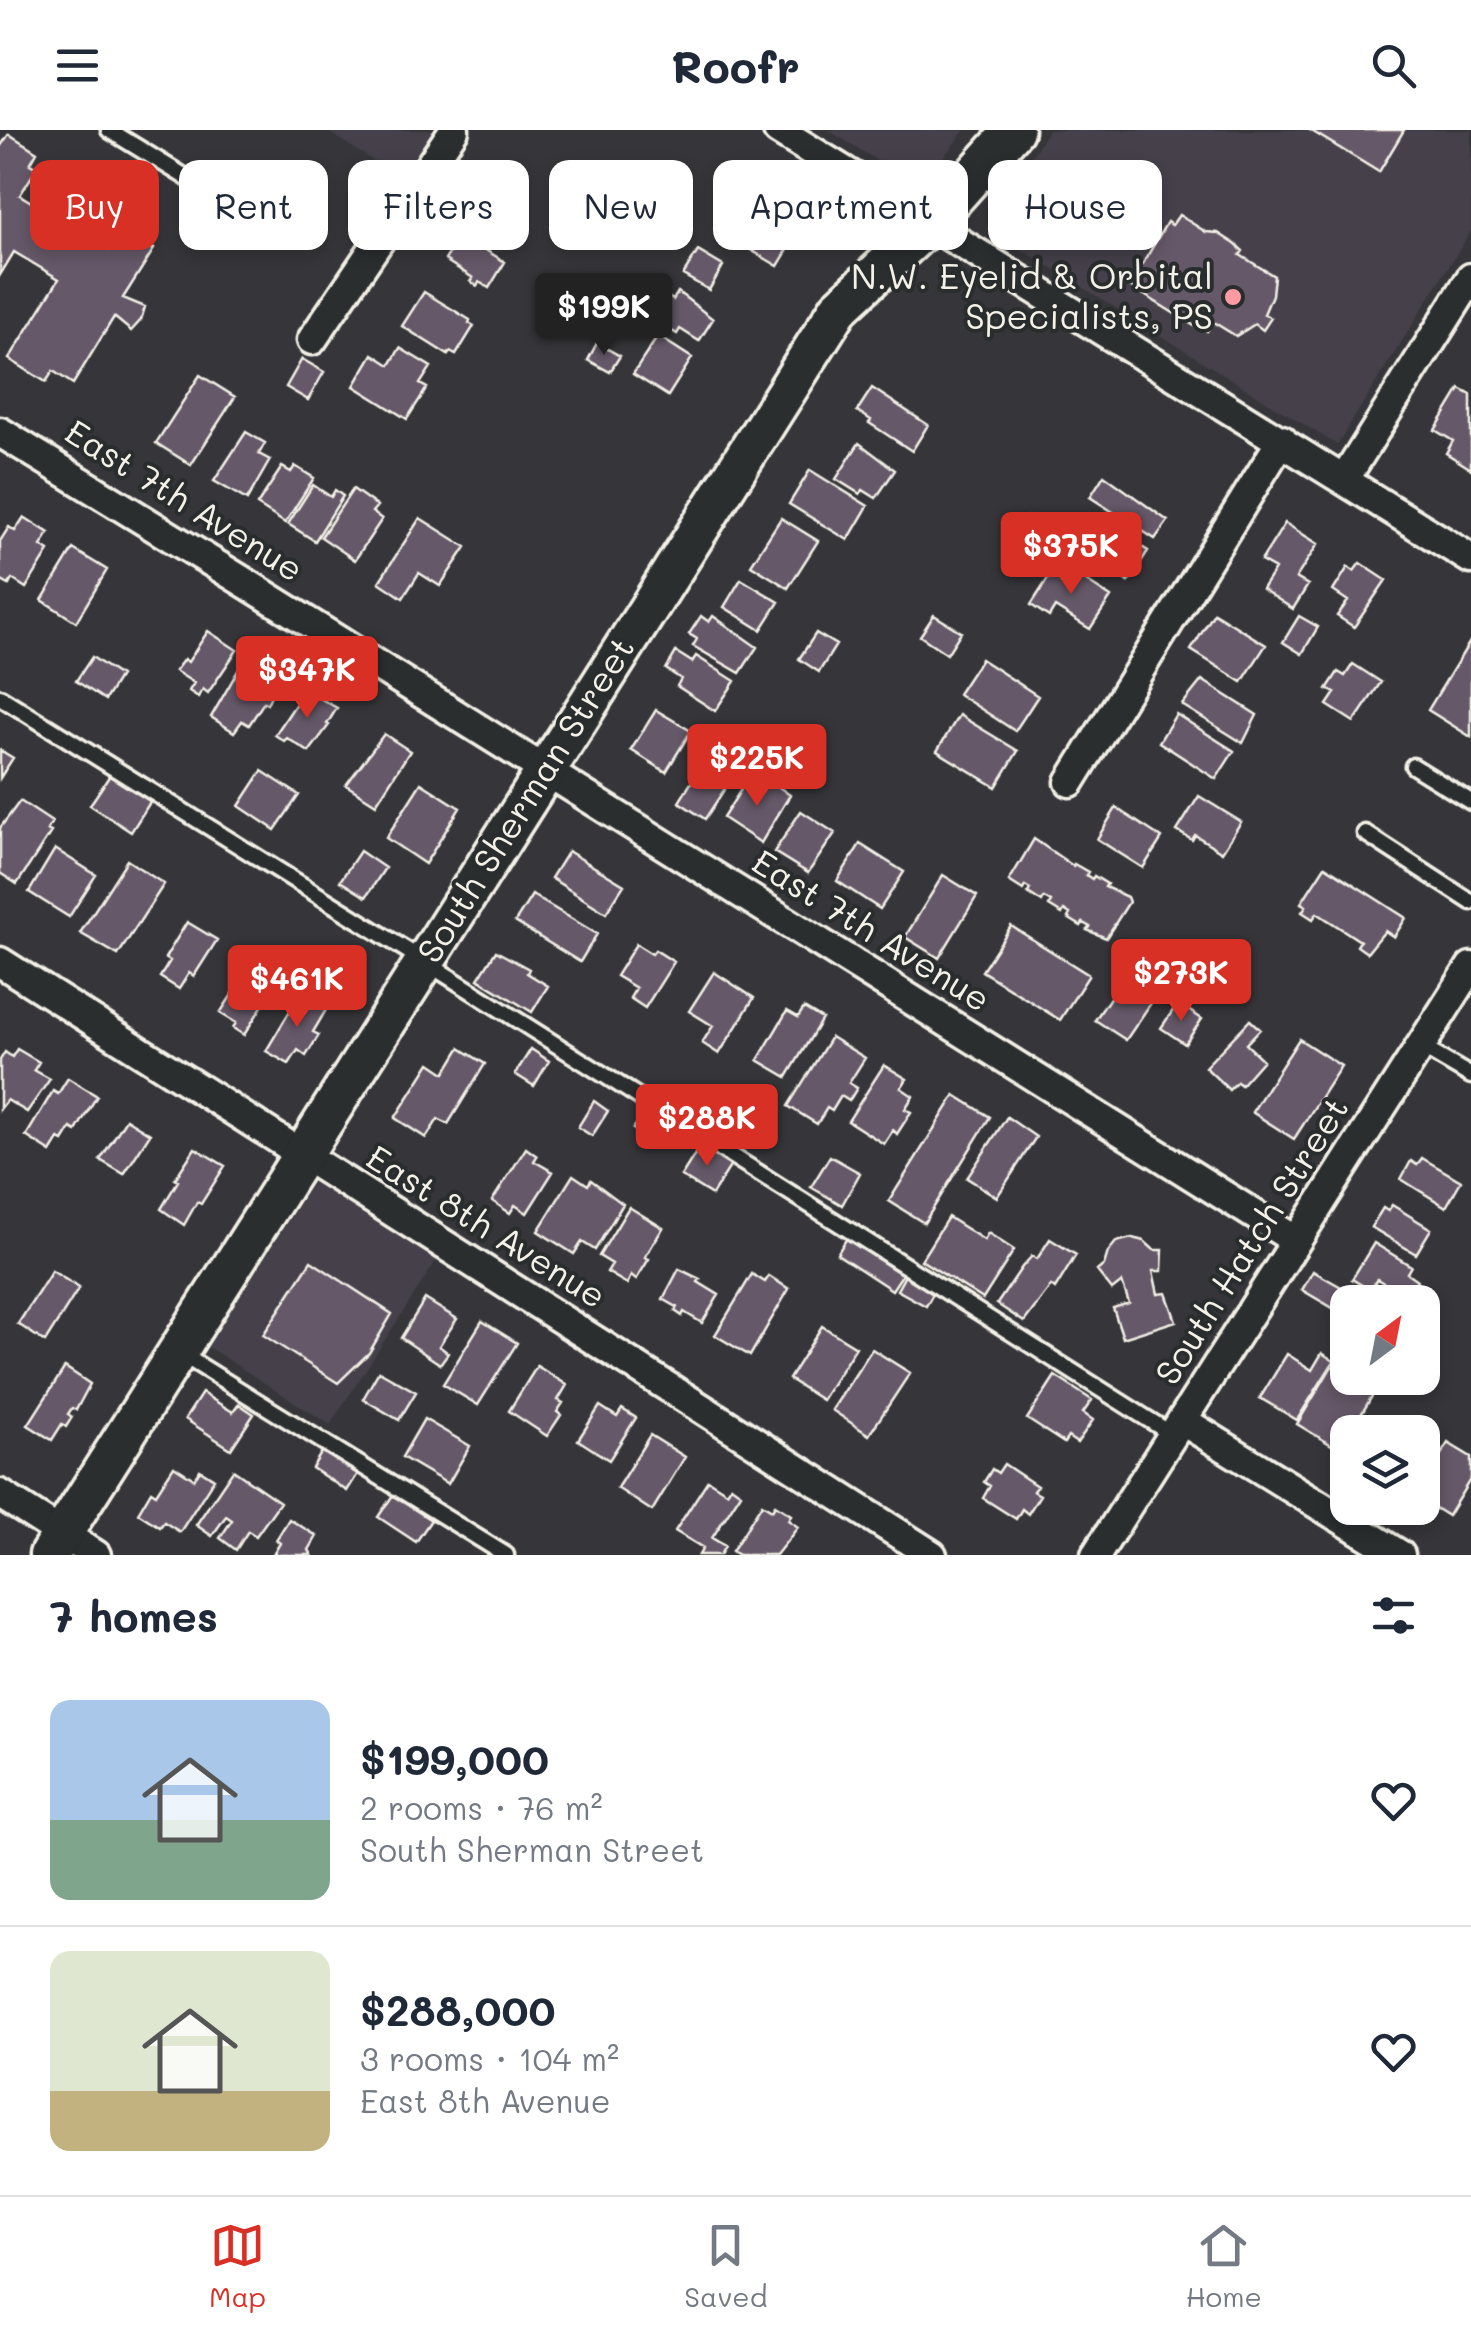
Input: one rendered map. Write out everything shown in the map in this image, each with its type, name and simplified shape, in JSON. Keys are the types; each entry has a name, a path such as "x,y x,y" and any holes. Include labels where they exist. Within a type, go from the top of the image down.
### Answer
{"street":[{"path":"312,340 454,130"},
{"name":"South Sherman Street","path":"968,181 1014,130"},
{"path":"788,133 830,160"},
{"path":"968,247 1471,559"},
{"name":"South Sherman Street","path":"56,1544 840,308 902,250"},
{"path":"1344,480 1471,278"},
{"name":"East 7th Avenue","path":"0,432 1295,1240"},
{"path":"1070,782 1282,440"},
{"name":"East 8th Avenue","path":"0,962 932,1555"},
{"name":"South Hatch Street","path":"1096,1555 1471,967"},
{"path":"1178,1428 1400,1555"},
{"path":"0,1494 56,1544 96,1555"}],"lane":[{"path":"109,130 179,172"},
{"path":"0,697 1178,1428"},
{"path":"1413,766 1471,802"},
{"path":"1365,833 1471,902"},
{"path":"1420,1046 1471,1076"},
{"path":"178,1352 506,1555"}],"shaded area":[{"path":"325,130 433,130 414,160 372,160"},
{"path":"828,130 965,130 941,160 876,160"},
{"path":"1048,130 1471,130 1471,231 1337,445 1022,250 1162,250 1162,160 1029,160"},
{"path":"315,1179 438,1258 330,1425 208,1347"}],"building":[{"path":"1310,130 1404,130 1379,172"},
{"path":"9,134 37,152 30,160 30,179 20,195 30,201 30,250 153,250 123,298 145,307 141,320 131,331 114,317 73,384 53,371 46,382 9,359 59,279 14,252 0,275 0,147"},
{"path":"1179,215 1206,232 1218,233 1243,251 1240,255 1274,276 1264,314 1271,318 1263,330 1255,324 1236,336 1213,322 1207,331 1130,286 1151,250 1162,250 1162,231 1167,222 1172,225"},
{"path":"451,250 485,250 505,262 489,288 479,282 477,286 470,281 473,278 445,260"},
{"path":"751,250 788,250 778,266"},
{"path":"698,251 723,266 709,290 683,275"},
{"path":"424,292 474,326 456,355 448,355 402,326"},
{"path":"678,292 713,319 699,341 680,329 677,334 661,324 664,319 654,313 665,295 673,300"},
{"path":"658,336 692,358 668,396 633,374"},
{"path":"597,343 620,356 610,372 588,360"},
{"path":"400,348 431,367 420,384 427,388 407,419 354,386 373,354 390,365"},
{"path":"302,359 324,372 308,400 286,387"},
{"path":"200,375 235,397 191,465 156,443"},
{"path":"872,388 928,425 912,451 857,411"},
{"path":"1460,389 1471,395 1471,469 1446,453 1453,441 1435,430"},
{"path":"246,432 265,443 259,454 270,460 247,500 214,481"},
{"path":"859,443 895,470 876,498 863,490 860,494 836,479"},
{"path":"295,466 314,478 285,523 257,505 282,467 291,472"},
{"path":"810,470 868,506 848,540 789,504"},
{"path":"1104,475 1168,521 1155,539 1090,497"},
{"path":"313,485 331,497 335,490 343,496 315,541 288,524"},
{"path":"353,489 377,506 372,512 382,519 355,560 321,537"},
{"path":"24,517 49,533 41,546 49,551 26,588 12,579 9,585 0,580 0,541 9,527 15,531"},
{"path":"1028,517 1052,533 1040,551 1016,535"},
{"path":"420,518 466,547 440,586 419,573 403,598 379,582"},
{"path":"781,518 818,541 788,588 751,565"},
{"path":"1097,519 1148,551 1128,582 1077,549"},
{"path":"1285,523 1318,544 1296,578 1308,585 1293,609 1262,589 1275,569 1261,561"},
{"path":"73,549 107,570 76,622 42,600"},
{"path":"1058,563 1111,597 1090,629 1055,607 1049,617 1031,605"},
{"path":"1360,563 1386,580 1354,627 1337,616 1348,601 1333,591 1348,567 1354,571"},
{"path":"741,579 779,602 761,630 724,607"},
{"path":"1214,613 1266,645 1242,682 1191,650"},
{"path":"934,615 961,632 947,654 920,636"},
{"path":"701,616 709,622 713,616 757,647 740,673 693,646 697,639 689,634"},
{"path":"1299,616 1318,627 1302,654 1283,642"},
{"path":"208,631 237,650 208,693 203,689 198,697 189,691 194,683 175,671 184,659 188,662"},
{"path":"816,633 836,645 819,672 799,659"},
{"path":"1471,640 1471,737 1428,710"},
{"path":"676,652 692,662 696,656 735,681 715,711 677,686 681,679 666,669"},
{"path":"248,653 281,674 267,704 264,702 249,725 242,721 234,732 211,717"},
{"path":"92,657 120,676 105,700 76,681"},
{"path":"981,659 1038,696 1015,731 958,694"},
{"path":"1353,664 1381,682 1354,722 1327,705 1335,693 1327,689 1338,672 1345,676"},
{"path":"1202,680 1257,715 1243,743 1182,705"},
{"path":"305,690 337,708 309,752 275,735"},
{"path":"656,710 691,731 666,772 631,750"},
{"path":"1176,714 1234,751 1216,779 1159,742"},
{"path":"959,715 1018,751 996,787 937,751"},
{"path":"384,734 410,751 376,804 346,785"},
{"path":"0,750 13,758 0,778"},
{"path":"699,770 726,787 705,819 679,802"},
{"path":"262,771 299,795 275,830 239,806"},
{"path":"112,772 152,799 131,832 90,805"},
{"path":"747,780 762,790 769,780 790,795 761,843 723,818"},
{"path":"421,783 460,808 425,864 386,838"},
{"path":"1199,796 1241,822 1222,852 1195,835 1192,840 1177,831"},
{"path":"20,801 52,822 47,830 51,832 17,884 0,873 0,828"},
{"path":"1116,808 1162,838 1143,868 1097,839"},
{"path":"801,811 835,833 808,873 774,852"},
{"path":"1034,839 1088,872 1086,875 1092,879 1094,876 1107,884 1105,887 1127,897 1129,902 1106,938 1068,918 1070,914 1064,910 1062,914 1049,906 1051,902 1044,898 1042,902 1028,893 1030,889 1025,886 1023,890 1009,881"},
{"path":"860,844 904,872 880,909 837,881"},
{"path":"55,849 96,875 69,917 29,892"},
{"path":"360,851 385,868 366,897 340,881"},
{"path":"568,851 624,885 606,913 551,878"},
{"path":"127,860 164,884 118,955 80,933"},
{"path":"1325,866 1406,918 1394,937 1385,931 1367,953 1357,946 1360,941 1317,913 1313,919 1302,912 1306,906 1301,903"},
{"path":"943,875 977,896 939,958 905,937"},
{"path":"532,895 597,934 580,962 515,922"},
{"path":"187,922 217,940 194,976 189,973 179,989 160,977 170,961 165,958"},
{"path":"1011,926 1089,975 1060,1020 982,971"},
{"path":"636,944 674,962 645,1008 630,998 636,988 616,976"},
{"path":"496,951 529,969 527,973 548,986 532,1012 478,979"},
{"path":"1128,971 1159,991 1126,1040 1095,1020"},
{"path":"714,972 754,998 719,1054 702,1043 713,1026 689,1011"},
{"path":"239,984 266,1000 244,1035 233,1028 236,1023 220,1013"},
{"path":"300,994 326,1010 313,1032 319,1035 306,1056 298,1050 289,1064 266,1051"},
{"path":"1178,1003 1202,1019 1185,1044 1161,1028"},
{"path":"804,1008 822,1019 787,1077 758,1060 787,1011 798,1017"},
{"path":"1250,1020 1260,1029 1246,1044 1263,1060 1241,1085 1237,1082 1229,1090 1205,1067"},
{"path":"831,1037 865,1058 849,1083 857,1088 849,1101 841,1096 817,1124 788,1106"},
{"path":"1299,1039 1341,1066 1294,1139 1252,1112"},
{"path":"460,1048 485,1064 448,1124 438,1119 426,1138 395,1118 430,1063 445,1073"},
{"path":"17,1049 39,1062 34,1070 50,1079 27,1112 7,1100 0,1109 0,1060 5,1052 12,1057"},
{"path":"531,1049 549,1061 534,1086 515,1074"},
{"path":"884,1065 907,1079 901,1088 913,1096 905,1109 911,1112 897,1134 893,1130 884,1144 848,1121"},
{"path":"68,1078 97,1096 76,1131 71,1128 51,1152 26,1136 53,1091 58,1094"},
{"path":"955,1095 990,1117 924,1223 889,1201"},
{"path":"594,1101 608,1111 592,1136 578,1127"},
{"path":"644,1113 668,1129 657,1145 633,1129"},
{"path":"1007,1117 1036,1137 997,1197 967,1178"},
{"path":"126,1119 150,1134 124,1174 100,1160"},
{"path":"702,1143 733,1162 712,1195 681,1176"},
{"path":"195,1148 225,1166 184,1225 161,1209"},
{"path":"526,1148 537,1156 534,1161 553,1172 527,1213 515,1205 510,1213 492,1201"},
{"path":"830,1156 860,1173 842,1205 811,1187"},
{"path":"1422,1158 1461,1181 1446,1207 1401,1179 1411,1161 1417,1165"},
{"path":"573,1175 588,1185 591,1180 623,1204 595,1250 582,1242 574,1254 538,1231"},
{"path":"1392,1205 1431,1229 1416,1254 1371,1227 1383,1208 1388,1211"},
{"path":"629,1207 663,1228 636,1280 631,1276 627,1284 607,1272 612,1264 599,1256"},
{"path":"948,1217 984,1240 988,1233 1014,1250 983,1299 921,1260"},
{"path":"850,1233 906,1269 892,1290 837,1254"},
{"path":"1132,1238 1144,1241 1154,1250 1163,1250 1162,1271 1153,1271 1158,1294 1166,1293 1176,1321 1123,1338 1113,1308 1129,1303 1122,1282 1112,1290 1097,1271 1116,1242"},
{"path":"1050,1239 1076,1255 1055,1289 1051,1286 1024,1322 997,1304 1022,1267 1032,1256 1037,1259"},
{"path":"1374,1243 1411,1266 1407,1273 1417,1280 1414,1285 1387,1285 1377,1279 1373,1285 1362,1285 1352,1279"},
{"path":"311,1261 392,1314 369,1353 338,1383 263,1335"},
{"path":"679,1269 700,1279 698,1282 719,1295 702,1323 684,1312 682,1316 675,1311 677,1307 663,1299"},
{"path":"908,1270 937,1287 926,1306 897,1290"},
{"path":"52,1271 79,1288 45,1342 18,1324"},
{"path":"1313,1271 1338,1285 1330,1285 1330,1306 1302,1290"},
{"path":"752,1274 765,1282 769,1276 789,1289 750,1356 715,1335"},
{"path":"425,1299 457,1319 439,1346 448,1353 440,1364 401,1338"},
{"path":"482,1321 517,1343 478,1405 443,1384"},
{"path":"822,1326 856,1347 822,1400 789,1379"},
{"path":"872,1349 910,1373 869,1435 832,1410"},
{"path":"1322,1353 1330,1358 1330,1367 1297,1420 1260,1398 1287,1354 1312,1370"},
{"path":"537,1366 567,1385 558,1400 563,1403 557,1412 561,1415 547,1436 509,1411"},
{"path":"65,1367 90,1384 76,1410 72,1408 68,1414 72,1417 66,1427 62,1424 52,1440 28,1425"},
{"path":"1330,1369 1330,1395 1373,1395 1361,1415 1330,1415 1330,1444 1297,1424"},
{"path":"379,1371 416,1392 399,1420 363,1399"},
{"path":"1055,1376 1092,1400 1083,1413 1093,1420 1077,1443 1068,1437 1064,1443 1027,1419"},
{"path":"202,1393 233,1412 239,1404 254,1414 231,1449 185,1419"},
{"path":"600,1406 617,1417 622,1409 636,1418 609,1460 578,1440"},
{"path":"424,1419 470,1446 448,1484 402,1457"},
{"path":"650,1435 685,1457 652,1511 617,1488"},
{"path":"1448,1443 1471,1457 1471,1478 1448,1516 1440,1511 1440,1456"},
{"path":"323,1450 359,1472 347,1491 312,1468"},
{"path":"1004,1464 1037,1486 1033,1491 1040,1495 1028,1514 1022,1509 1016,1519 983,1498 990,1486 984,1482 992,1469 998,1473"},
{"path":"174,1466 194,1479 200,1470 214,1479 180,1532 164,1522 160,1527 138,1513 151,1491 156,1494"},
{"path":"233,1470 280,1502 256,1536 248,1531 236,1550 220,1538 232,1520 226,1516 212,1536 196,1525"},
{"path":"708,1480 727,1492 731,1486 741,1493 712,1538 725,1546 720,1555 699,1555 703,1548 675,1531"},
{"path":"393,1495 431,1520 416,1542 378,1517"},
{"path":"762,1504 772,1510 775,1505 791,1515 788,1520 798,1527 776,1555 738,1555 732,1551"},
{"path":"289,1519 317,1536 309,1550 312,1555 273,1555 280,1543 276,1540"}],"place":[{"name":"N.W. Eyelid & Orbital Specialists, PS","path":"1233,297"}]}
